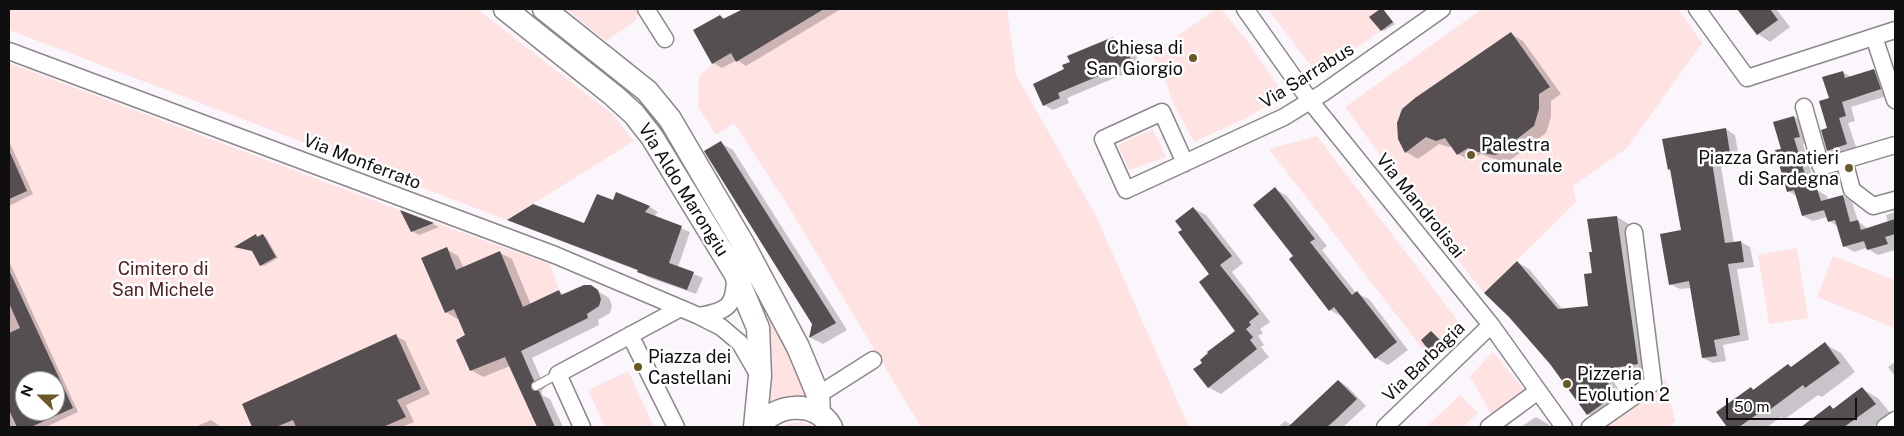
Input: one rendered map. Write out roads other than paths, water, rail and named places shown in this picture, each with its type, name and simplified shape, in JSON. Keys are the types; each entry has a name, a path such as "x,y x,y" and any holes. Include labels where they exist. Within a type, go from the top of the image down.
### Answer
{"street":[{"name":"Via Aldo Marongiu","path":"505,9 634,114 652,137 735,272 758,328 760,376 757,427"},
{"name":"Via Aldo Marongiu","path":"544,9 647,91 670,119 742,242 798,347 823,412"},
{"path":"646,9 665,39"},
{"name":"Via Mandrolisai","path":"1245,9 1311,102 1491,325 1564,427"},
{"name":"Via Sarrabus","path":"1185,163 1162,112 1103,139 1126,190 1185,163 1284,117 1311,102 1442,9"},
{"path":"1697,9 1747,78 1895,30"},
{"path":"1874,37 1895,100"},
{"name":"Via Monferrato","path":"9,50 555,255 699,316 721,327 740,343 760,376"},
{"path":"1804,107 1821,167 1895,145"},
{"path":"1844,160 1852,190 1873,206 1895,200"},
{"path":"1590,427 1653,383 1634,232"},
{"path":"699,316 718,313 728,306 735,296 735,272"},
{"path":"582,427 558,374 680,309"},
{"name":"Via Barbagia","path":"1385,427 1491,325"},
{"path":"630,335 676,427"},
{"path":"757,427 775,412 790,407 823,412 873,360"},
{"path":"1488,427 1538,391"},
{"path":"1886,427 1895,420"}],"lane":[{"path":"536,386 558,374"}],"place":[{"name":"Chiesa di San Giorgio","path":"1193,58"},
{"name":"Palestra comunale","path":"1471,155"},
{"name":"Piazza Granatieri di Sardegna","path":"1849,168"},
{"name":"Piazza dei Castellani","path":"638,367"},
{"name":"Pizzeria Evolution 2","path":"1567,384"}],"park label":[{"name":"Cimitero di San Michele","path":"163,279"}]}
